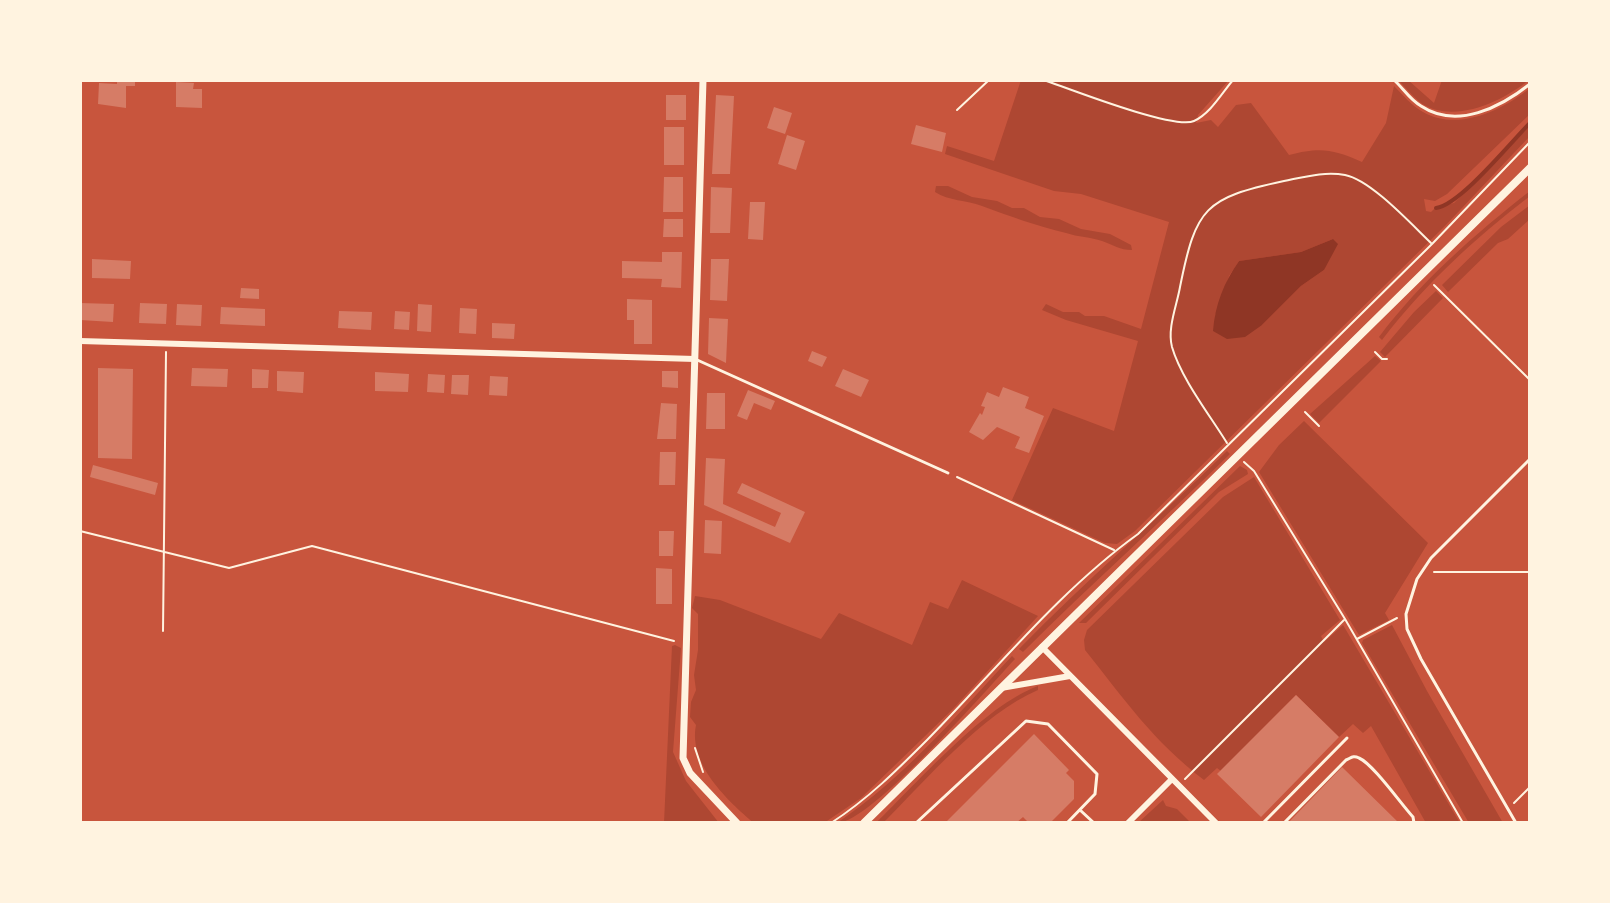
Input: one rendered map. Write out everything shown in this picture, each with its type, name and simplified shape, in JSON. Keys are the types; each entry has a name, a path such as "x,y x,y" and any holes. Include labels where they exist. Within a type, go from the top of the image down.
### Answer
{"main road":[{"path":"864,823 1526,177 1530,168"}],"street":[{"path":"703,80 683,758 690,773 737,823"},
{"path":"80,341 695,359"},
{"path":"1042,647 1216,823"},
{"path":"1001,688 1070,676"},
{"path":"1128,823 1172,779"}],"lane":[{"path":"1394,80 1420,106 1449,115 1492,109 1530,84"},
{"path":"695,359 948,473"},
{"path":"1516,823 1421,659 1407,629 1406,614 1421,572 1431,558 1530,459"},
{"path":"916,823 1026,721 1048,724 1097,774 1095,794 1067,823"},
{"path":"1263,823 1347,738"},
{"path":"1284,823 1352,757 1359,758 1379,777 1413,817 1414,823"},
{"path":"1080,810 1094,823"}],"path":[{"path":"957,110 989,80"},
{"path":"1044,80 1181,123 1193,122 1204,114 1233,80"},
{"path":"831,823 872,794 1013,649 1116,550 1138,534 1432,244 1530,142"},
{"path":"1227,444 1178,362 1171,343 1172,319 1185,257 1196,228 1209,209 1228,195 1251,188 1328,173 1348,175 1385,199 1432,244"},
{"path":"1434,285 1530,380"},
{"path":"163,631 166,343"},
{"path":"1375,352 1382,359 1387,359"},
{"path":"1305,412 1319,426"},
{"path":"1247,465 1254,471 1345,619 1463,823"},
{"path":"948,473 1116,550"},
{"path":"80,531 229,568 312,546 687,644"},
{"path":"1421,572 1530,572"},
{"path":"1356,640 1406,614"},
{"path":"1179,786 1345,619"},
{"path":"683,733 694,744 704,775"},
{"path":"1508,810 1530,787"}],"shaded area":[{"path":"1021,80 1229,80 1198,115 1196,123 1211,120 1218,127 1236,105 1251,103 1289,155 1326,151 1362,162 1386,123 1394,86 1423,112 1451,120 1494,111 1530,88 1530,114 1447,194 1435,201 1424,199 1426,211 1454,203 1530,126 1530,136 1445,226 1135,531 1117,544 1105,543 1012,500 1053,408 1114,431 1138,341 1042,310 1046,304 1063,312 1104,316 1141,329 1169,222 1081,194 1054,191 945,154 947,146 994,161","holes":["1333,239 1324,270 1301,286 1262,325 1215,316 1229,276 1239,261 1301,252"]},
{"path":"1398,80 1408,80 1434,103 1442,80 1529,80 1506,96 1478,108 1448,112 1421,103"},
{"path":"936,186 948,186 972,197 997,201 1012,208 1024,208 1040,217 1059,219 1081,229 1110,234 1131,245 1132,250 946,197 935,192"},
{"path":"1530,191 1530,196 1433,281 1382,340 1379,337 1450,259"},
{"path":"1530,205 1530,219 1508,239 1498,243 1448,292 1442,285 1501,227"},
{"path":"1333,239 1338,244 1324,270 1301,286 1262,325 1245,337 1227,339 1213,331 1221,294 1239,261 1301,252"},
{"path":"1436,291 1443,298 1385,357 1380,352"},
{"path":"1375,356 1381,361 1319,423 1310,414"},
{"path":"1304,421 1428,543 1385,613 1389,620 1359,635 1259,472 1279,445"},
{"path":"1227,451 1230,454 1023,652 1019,649 1070,598"},
{"path":"1240,466 1248,474 1219,492 1086,623 1079,623"},
{"path":"1254,477 1340,620 1321,636 1324,642 1343,625 1460,823 1426,823 1371,726 1363,733 1353,724 1339,737 1296,695 1221,771 1217,768 1204,780 1154,735 1085,650 1087,630 1223,497"},
{"path":"962,580 1038,616 953,709 861,798 824,823 754,823 722,793 698,754 696,725 690,717 696,690 694,675 698,650 698,614 692,608 695,596 720,600 821,639 839,613 912,645 930,602 948,609"},
{"path":"1392,625 1503,823 1469,823 1362,643"},
{"path":"672,646 681,648 673,752 686,781 719,823 664,823"},
{"path":"1012,656 1015,659 901,779 875,802 853,817 837,823 907,766"},
{"path":"1038,686 1038,690 1017,701 976,731 883,823 876,823 974,727 1017,696"},
{"path":"1163,800 1166,806 1177,809 1191,823 1138,823"}],"building":[{"path":"117,80 135,80 135,86 126,86 126,108 98,104 99,83 117,84"},
{"path":"176,82 194,83 193,89 202,89 202,108 176,107"},
{"path":"666,95 686,95 686,120 666,120"},
{"path":"716,95 734,96 730,174 712,174"},
{"path":"774,107 792,113 785,134 767,128"},
{"path":"916,125 946,133 942,152 911,144"},
{"path":"664,127 684,127 684,165 664,165"},
{"path":"787,135 805,141 796,170 778,164"},
{"path":"664,177 683,177 683,212 663,212"},
{"path":"711,187 732,188 730,233 710,233"},
{"path":"750,202 765,202 763,240 748,239"},
{"path":"664,219 683,219 683,237 663,237"},
{"path":"662,252 682,252 681,288 661,287 662,279 622,278 622,261 662,262"},
{"path":"92,259 131,261 130,279 92,278"},
{"path":"711,259 729,259 727,301 710,300"},
{"path":"241,288 259,289 259,299 240,298"},
{"path":"627,299 652,300 652,344 634,344 634,320 627,320"},
{"path":"80,303 114,304 113,322 80,320"},
{"path":"140,303 167,304 166,324 139,323"},
{"path":"177,304 202,305 201,326 176,325"},
{"path":"418,304 432,305 431,332 417,331"},
{"path":"221,307 265,309 265,326 220,324"},
{"path":"460,308 477,309 476,334 459,333"},
{"path":"339,311 372,312 371,330 338,328"},
{"path":"395,311 410,312 409,330 394,329"},
{"path":"709,318 728,319 726,363 708,354"},
{"path":"492,323 515,324 514,339 492,338"},
{"path":"812,351 827,357 822,367 808,361"},
{"path":"98,368 133,369 132,459 98,458"},
{"path":"192,368 228,369 227,387 191,386"},
{"path":"252,369 269,370 268,388 252,388"},
{"path":"843,369 869,380 861,397 835,386"},
{"path":"277,371 304,372 303,393 277,391"},
{"path":"662,371 678,371 678,388 662,387"},
{"path":"375,372 409,374 408,392 375,391"},
{"path":"428,374 445,375 444,393 427,392"},
{"path":"452,375 469,375 468,395 451,394"},
{"path":"490,376 508,377 507,396 489,395"},
{"path":"1003,387 1029,397 1025,408 1044,416 1029,453 1015,448 1020,437 997,427 983,440 969,432 980,413 982,415 985,407 981,406 987,392 999,397"},
{"path":"748,390 775,401 771,410 754,403 747,420 737,416"},
{"path":"707,393 725,393 725,429 706,429"},
{"path":"661,403 677,404 676,439 657,439"},
{"path":"660,452 676,452 675,485 659,485"},
{"path":"706,458 725,459 723,504 775,527 781,513 737,493 742,483 805,512 790,543 704,505"},
{"path":"93,465 158,483 155,495 90,477"},
{"path":"705,520 722,521 721,554 704,553"},
{"path":"659,531 674,531 673,556 659,556"},
{"path":"656,568 672,569 672,604 656,604"},
{"path":"1296,695 1339,737 1261,817 1217,774"},
{"path":"1034,734 1069,770 1066,773 1074,781 1074,799 1050,823 1029,823 1023,817 1016,823 945,823"},
{"path":"1342,767 1399,823 1288,823"}],"waterway":[{"path":"1436,208 1471,185 1530,123"}]}
